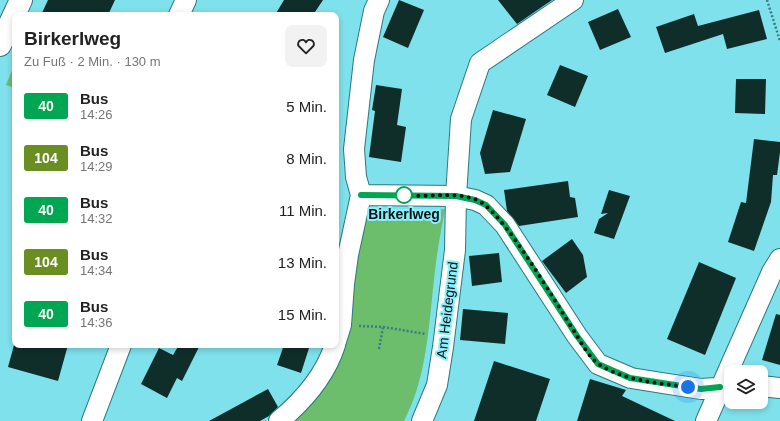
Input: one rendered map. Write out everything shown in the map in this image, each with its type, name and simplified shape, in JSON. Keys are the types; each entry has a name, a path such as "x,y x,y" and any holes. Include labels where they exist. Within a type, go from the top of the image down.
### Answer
{"street":[{"path":"181,12 186,0"},
{"path":"339,325 344,284 361,195 356,177 354,148 364,60 374,11 379,0"},
{"path":"456,196 461,119 480,63 573,0"},
{"path":"0,46 12,19"},
{"path":"361,195 456,196 475,200 486,205 501,220 577,336 598,364 630,378 701,389 724,387"},
{"name":"Am Heidegrund","path":"422,421 437,385 455,250 456,196"},
{"path":"734,365 772,272 780,259"},
{"path":"92,421 120,348"},
{"path":"279,421 300,403 314,386 333,348"},
{"path":"768,387 780,388"},
{"path":"706,421 724,389"}],"path":[{"path":"767,0 780,41"},
{"path":"339,333 383,327 444,337"},
{"path":"379,349 383,327"}],"green space":[{"path":"12,70 12,87 6,85"},
{"path":"445,209 437,256 427,344 419,384 412,403 404,421 287,421 304,406 327,348 339,348 339,317 355,277 365,216"}],"building":[{"path":"48,0 115,0 109,12 42,12"},
{"path":"284,0 323,0 315,12 277,12"},
{"path":"399,0 424,10 408,48 383,37"},
{"path":"498,0 552,0 517,24"},
{"path":"618,9 631,37 600,50 588,22"},
{"path":"759,10 767,39 727,49 723,34 665,53 656,27 694,14 698,26"},
{"path":"560,65 588,76 575,107 547,95"},
{"path":"736,79 766,79 765,114 735,113"},
{"path":"376,85 402,89 397,125 406,127 401,162 369,157 375,111 372,110"},
{"path":"493,110 526,119 510,172 485,174 480,153"},
{"path":"754,139 780,142 780,152 777,175 773,175 771,202 754,251 728,242 741,202 746,203"},
{"path":"568,181 570,197 575,198 578,217 519,226 507,211 504,190"},
{"path":"609,190 630,196 614,239 594,233 599,219 608,213 601,214"},
{"path":"572,239 583,255 587,277 566,293 542,261"},
{"path":"499,253 502,282 472,286 469,256"},
{"path":"699,262 736,278 705,355 667,339"},
{"path":"463,309 508,313 505,344 460,340"},
{"path":"776,314 780,315 780,365 762,360"},
{"path":"13,348 67,348 58,381 8,367"},
{"path":"159,348 173,355 177,348 198,348 182,381 177,378 167,398 141,384"},
{"path":"283,348 309,348 301,373 277,365"},
{"path":"494,361 550,379 536,421 474,421"},
{"path":"590,379 626,390 622,396 675,421 577,421"},
{"path":"268,389 278,407 269,416 260,421 209,421"}],"bus line":[{"name":"40","path":"361,195 456,196 475,200 486,205 505,225 577,336 598,364 630,378 701,389 720,387"}],"place":[{"name":"Birkerlweg","path":"404,195"}],"route":[{"path":"404,195 456,196 475,200 486,205 505,225 577,336 598,364 630,378 688,387"}]}
